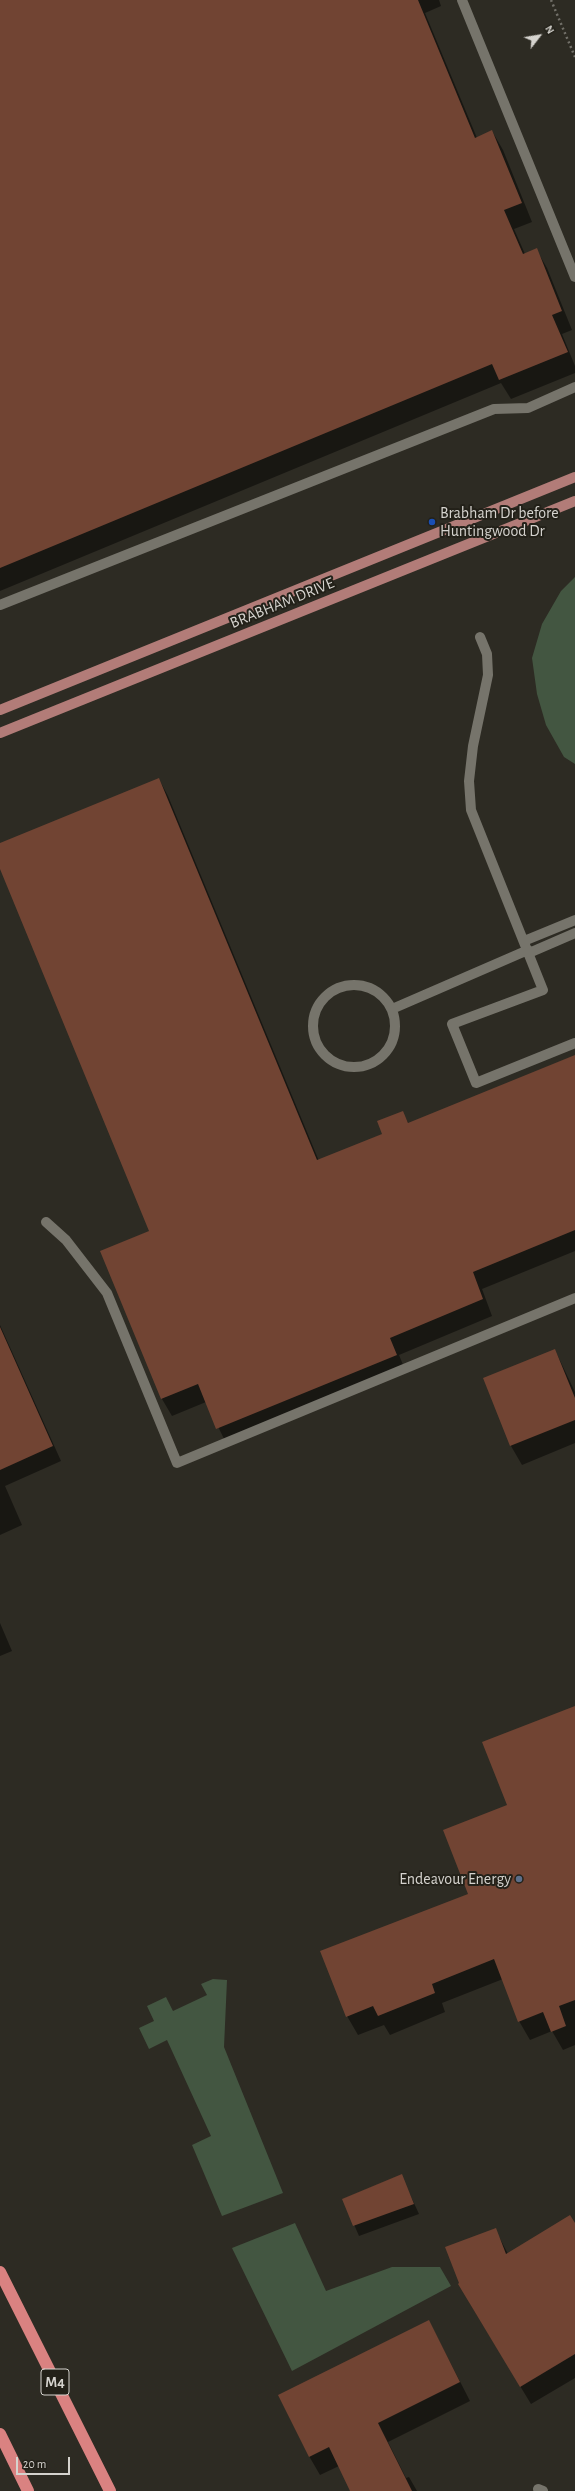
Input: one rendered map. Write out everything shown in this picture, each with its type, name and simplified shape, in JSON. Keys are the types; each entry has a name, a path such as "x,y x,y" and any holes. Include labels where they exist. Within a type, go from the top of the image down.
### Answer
{"highway":[{"name":"M4","path":"0,2272 110,2491"},
{"path":"0,2434 28,2491"}],"main road":[{"name":"BRABHAM DRIVE","path":"0,710 575,477"},
{"name":"BRABHAM DRIVE","path":"0,733 575,500"}],"lane":[{"path":"462,0 575,277"},
{"path":"0,605 494,409 528,408 575,387"},
{"path":"480,637 487,654 488,675 473,746 469,781 471,810 543,990 452,1024 476,1083 575,1043"},
{"path":"392,1009 527,948 575,920"},
{"path":"527,948 575,933"},
{"path":"357,985 375,990 385,999 392,1009 395,1030 393,1040 382,1057 374,1063 353,1068 334,1062 326,1056 314,1039 312,1029 316,1009 325,996 338,988 357,985"},
{"path":"46,1222 66,1240 107,1293 177,1463 575,1298"}],"path":[{"path":"551,0 575,57"}],"green space":[{"path":"575,577 575,764 564,757 546,725 537,694 532,658 542,624 561,591"},
{"path":"213,1979 227,1980 224,2047 283,2193 222,2216 192,2145 211,2136 167,2040 149,2049 139,2028 154,2021 147,2006 166,1997 173,2011 207,1995 201,1984"},
{"path":"295,2223 326,2291 392,2267 440,2267 451,2286 292,2371 232,2248"}],"building":[{"path":"0,0 418,0 475,138 492,130 522,203 504,210 523,254 537,248 562,311 552,315 568,352 499,380 492,364 0,568"},
{"path":"159,778 317,1160 382,1134 377,1121 403,1111 408,1123 575,1055 575,1230 473,1272 483,1299 390,1338 397,1355 216,1429 198,1384 161,1399 100,1251 149,1231 0,869 0,843"},
{"path":"0,1327 53,1446 0,1470"},
{"path":"555,1349 575,1398 575,1420 510,1446 483,1378"},
{"name":"Endeavour Energy","path":"575,1706 575,2000 559,2006 566,2026 551,2032 543,2012 518,2022 494,1959 432,1984 435,1993 378,2016 373,2006 346,2017 320,1951 468,1894 443,1830 507,1805 482,1742"},
{"path":"402,2174 414,2204 353,2226 342,2199"},
{"path":"570,2215 575,2223 575,2354 520,2387 458,2284 459,2283 445,2247 496,2228 506,2254"},
{"path":"429,2320 460,2382 378,2423 412,2491 350,2491 329,2447 309,2457 278,2395"}],"place":[{"name":"Brabham Dr before Huntingwood Dr","path":"432,522"},
{"name":"Endeavour Energy","path":"519,1879"}]}
